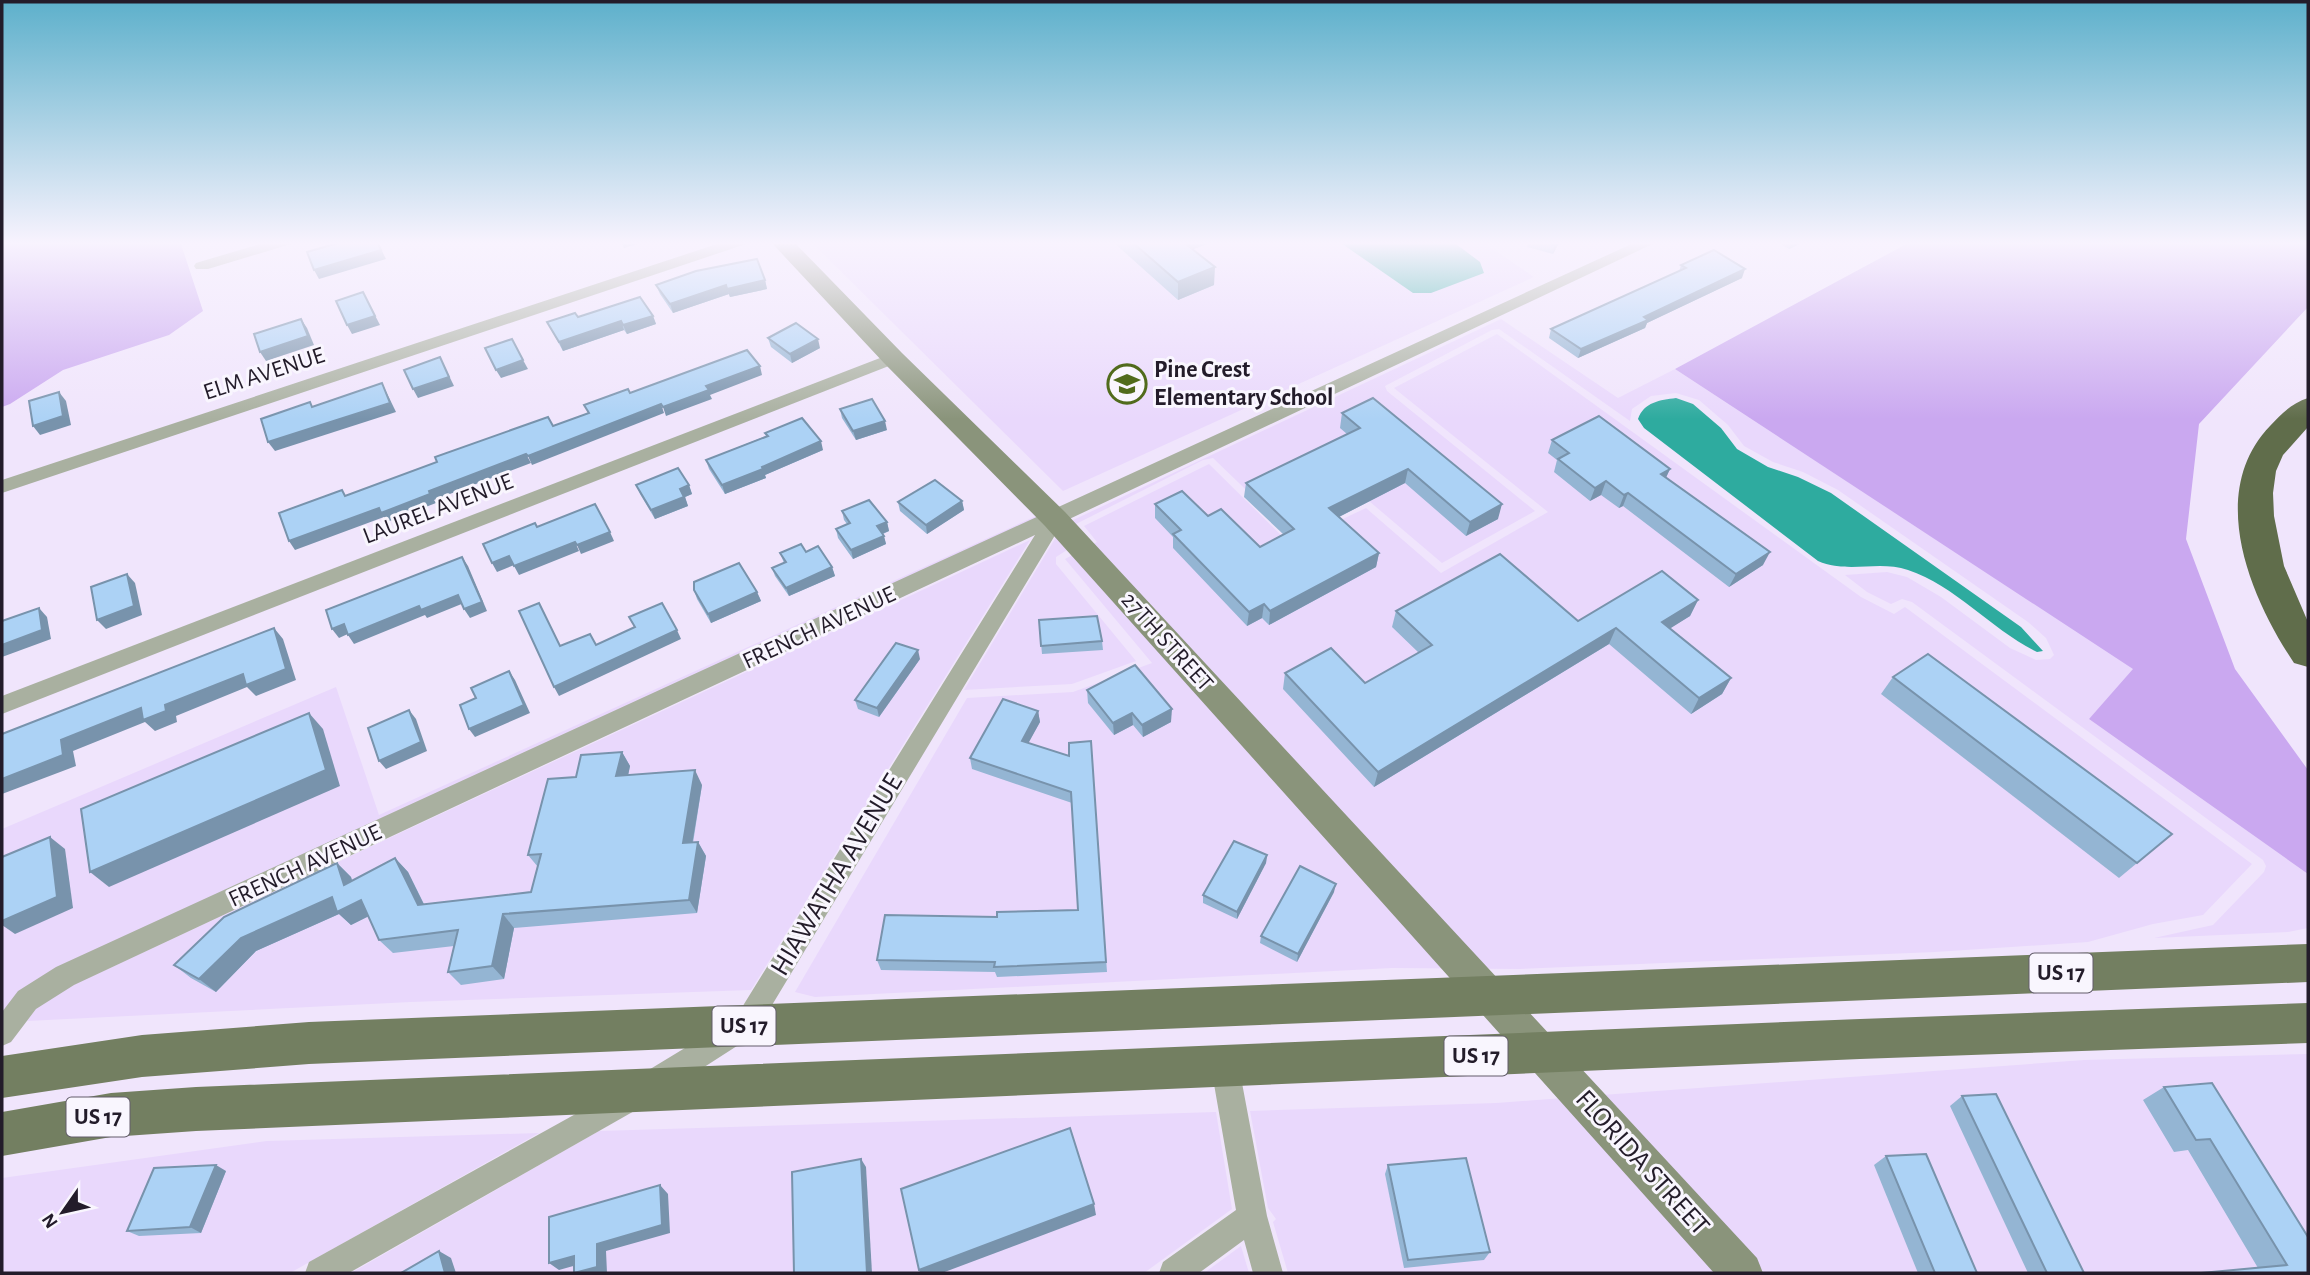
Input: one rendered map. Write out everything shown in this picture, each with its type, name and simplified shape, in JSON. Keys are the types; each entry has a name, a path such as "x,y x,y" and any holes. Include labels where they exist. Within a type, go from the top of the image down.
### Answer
{"highway":[{"path":"2308,409 2279,435 2259,470 2256,525 2270,581 2295,636 2308,652"}],"main road":[{"name":"27TH STREET","path":"837,300 1055,519 1543,1053"},
{"name":"US 17","path":"2,1077 142,1056 309,1043 2308,963"},
{"name":"US 17","path":"2,1134 111,1115 191,1109 2308,1023"},
{"name":"FLORIDA STREET","path":"1543,1053 1742,1273"}],"street":[{"name":"ELM AVENUE","path":"2,487 562,300"},
{"name":"FRENCH AVENUE","path":"2,1033 27,1000 65,976 1055,519 1517,300"},
{"name":"LAUREL AVENUE","path":"2,705 893,358"},
{"name":"HIAWATHA AVENUE","path":"320,1273 643,1090 745,1026 1055,519"},
{"path":"1225,1067 1252,1216 1268,1273"},
{"path":"1174,1273 1252,1216"}],"shaded area":[{"path":"2,300 200,300 203,311 169,335 63,370 2,407"},
{"path":"870,300 1482,300 1063,491"},
{"path":"1802,300 2308,300 2308,307 2199,424 2186,539 2235,669 2308,770 2308,874 2089,719 2133,669 1675,369"},
{"path":"1501,319 1618,398 1675,369 2134,669 2089,719 2308,874 2308,928 2288,932 2154,938 2213,925 2264,872 2266,866 2263,860 1912,602 1902,599 1891,604 1867,592 1845,575 1887,572 1907,577 1941,597 2010,648 2036,660 2050,659 2054,655 2046,638 2028,622 1838,490 1803,472 1773,462 1744,446 1728,425 1699,400 1676,393 1651,396 1632,409 1630,421 1499,329 1492,330 1385,386 1387,391 1535,511 1442,563 1369,501 1293,535 1213,458 1203,460 1074,525 1071,521"},
{"path":"1497,334 1861,597 1894,614 1905,607 2252,864 2203,915 2153,924 2088,942 1935,952 1520,969 1392,968 815,997 795,992 967,698 1073,692 1152,663 1065,559 1097,542 1084,526 1209,464 1290,544 1366,508 1441,573 1548,512 1394,388"},
{"path":"1676,398 1693,404 1721,428 1737,449 1768,467 1798,477 1831,493 2021,627 2043,651 2037,652 2021,643 1942,586 1908,570 1885,566 1829,565 1818,561 1644,428 1638,419 1648,405"},
{"path":"1036,516 1038,518 12,1000 2,1013 2,829 336,687 379,815"},
{"path":"1056,537 1067,550 1056,557 1056,564 1136,661 1072,684 964,690"},
{"path":"1030,540 751,990 411,1002 27,1021 39,1005 69,987"},
{"path":"2308,1054 2308,1273 1765,1273 1602,1095 2084,1060"},
{"path":"1563,1098 1719,1273 1288,1273 1273,1222 1276,1219 1268,1208 1250,1111 1496,1103"},
{"path":"1216,1112 1232,1209 1144,1273 351,1273 599,1131"},
{"path":"539,1133 290,1273 2,1273 2,1178 267,1141"},
{"path":"1241,1246 1249,1273 1204,1273"}],"building":[{"path":"367,300 375,316 347,325 336,301"},
{"path":"629,300 642,300 653,316 623,325 621,321 559,342 547,322 575,313 578,317"},
{"path":"1614,300 1679,300 1644,317 1648,320 1581,349 1551,329"},
{"path":"301,319 308,336 260,352 254,334"},
{"path":"796,323 818,339 790,354 768,338"},
{"path":"512,339 523,360 496,370 485,348"},
{"path":"747,350 760,366 706,386 709,390 663,407 661,404 528,456 526,454 429,491 430,494 381,513 379,508 289,541 279,513 342,490 345,496 437,462 435,457 548,417 553,426 589,413 584,405 628,389 630,393"},
{"path":"440,357 449,377 413,389 404,370"},
{"path":"382,383 390,403 268,442 261,419 310,402 312,407"},
{"path":"59,392 63,416 33,426 29,401"},
{"path":"1373,398 1502,504 1470,522 1408,469 1329,508 1379,553 1270,611 1264,604 1249,612 1173,534 1181,530 1155,504 1182,491 1208,516 1221,509 1260,547 1294,529 1246,483 1360,428 1342,413"},
{"path":"872,399 885,421 853,431 840,409"},
{"path":"1599,416 1670,469 1661,474 1770,552 1736,574 1628,493 1624,495 1606,481 1595,488 1558,459 1569,453 1552,440"},
{"path":"802,418 821,441 762,467 763,469 722,485 706,460 768,436 765,433"},
{"path":"678,468 689,485 680,489 684,497 651,510 636,485"},
{"path":"935,480 962,501 926,525 898,502"},
{"path":"869,500 887,522 877,526 884,536 851,550 836,529 850,523 842,511"},
{"path":"595,504 610,532 577,545 575,542 514,566 509,556 492,563 483,544 535,523 537,527"},
{"path":"801,544 806,552 818,546 832,567 786,588 772,568 786,562 780,553"},
{"path":"1500,554 1578,621 1662,571 1698,600 1662,622 1731,678 1699,698 1616,628 1378,772 1285,673 1331,648 1365,683 1432,645 1396,611"},
{"path":"462,557 482,602 464,609 458,595 421,610 419,606 348,635 344,624 332,629 326,610"},
{"path":"739,563 757,592 708,614 694,590 694,582"},
{"path":"127,574 134,606 97,620 91,587"},
{"path":"539,603 560,646 590,634 596,645 635,627 629,617 662,603 677,630 554,687 519,611"},
{"path":"39,608 42,630 2,645 2,621"},
{"path":"1097,616 1102,641 1041,646 1039,620"},
{"path":"274,628 286,669 246,685 243,674 165,705 166,711 143,720 141,708 61,740 63,755 2,779 2,734"},
{"path":"896,643 918,650 877,708 855,700"},
{"path":"1928,654 2172,834 2137,863 1893,677"},
{"path":"1135,665 1172,709 1142,725 1132,713 1113,723 1087,690"},
{"path":"509,671 524,705 469,729 460,705 476,698 471,688"},
{"path":"1003,699 1038,711 1022,741 1069,756 1069,743 1091,741 1106,962 994,967 995,962 877,960 885,915 997,917 997,912 1078,910 1071,792 970,758"},
{"path":"409,710 421,742 379,761 368,728"},
{"path":"309,713 326,770 90,872 81,809"},
{"path":"622,752 616,776 695,770 683,843 698,842 689,900 503,914 492,966 448,972 458,930 379,940 361,900 337,912 332,897 241,938 199,979 174,965 224,917 337,863 344,885 395,858 418,905 531,892 541,854 528,855 548,779 576,777 581,755"},
{"path":"50,837 57,897 2,921 2,857"},
{"path":"1234,841 1267,855 1237,912 1203,895"},
{"path":"1300,866 1336,884 1298,954 1261,936"},
{"path":"2212,1083 2308,1237 2308,1273 2201,1273 2287,1265 2210,1139 2196,1140 2164,1087"},
{"path":"1996,1094 2084,1273 2047,1273 1962,1096"},
{"path":"1070,1128 1094,1204 919,1270 901,1189"},
{"path":"1926,1154 1977,1273 1935,1273 1886,1156"},
{"path":"1466,1158 1490,1252 1408,1260 1388,1165"},
{"path":"861,1159 867,1273 794,1273 792,1172"},
{"path":"216,1165 190,1227 127,1231 154,1168"},
{"path":"660,1185 662,1225 597,1244 597,1267 574,1273 574,1256 549,1263 549,1217"},
{"path":"439,1251 445,1273 401,1273"}],"place":[{"name":"Pine Crest Elementary School","path":"1127,384"}]}
